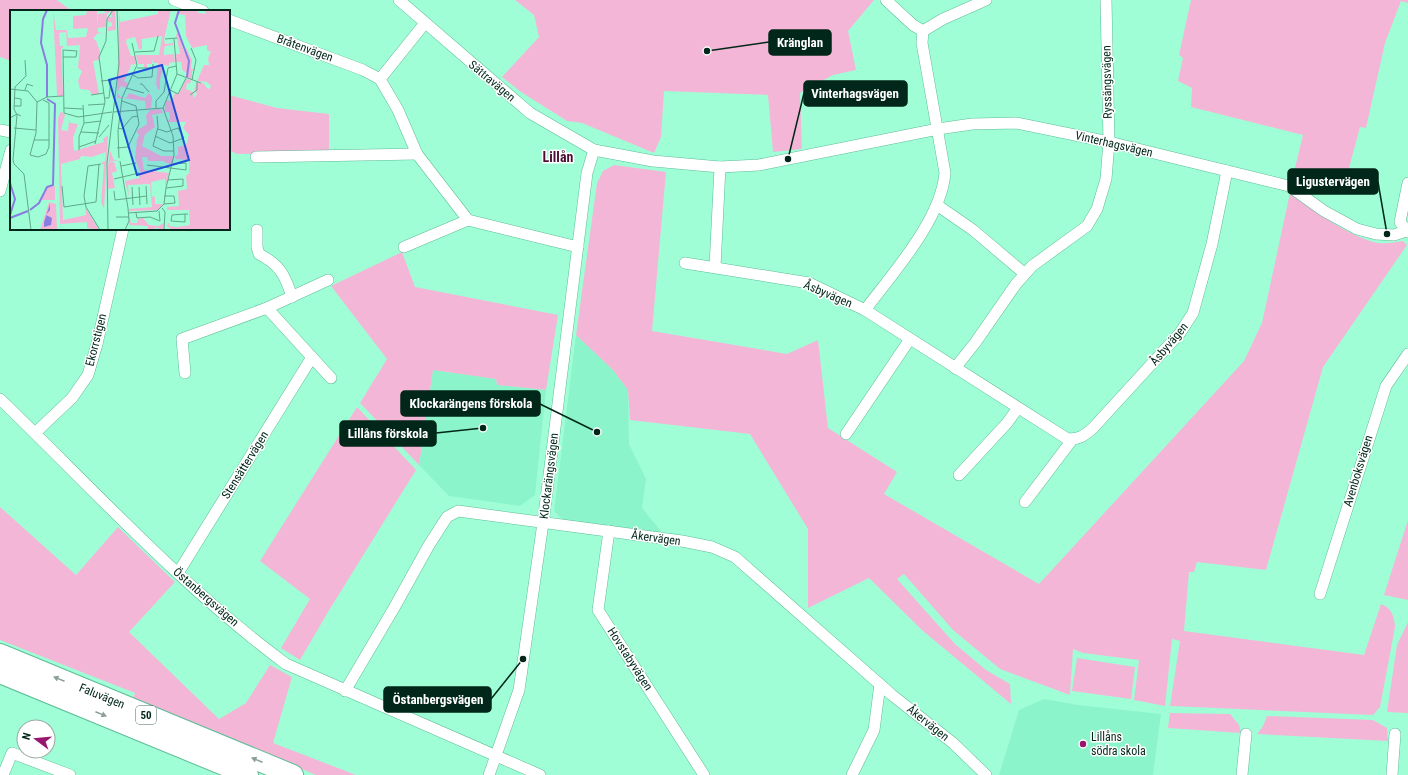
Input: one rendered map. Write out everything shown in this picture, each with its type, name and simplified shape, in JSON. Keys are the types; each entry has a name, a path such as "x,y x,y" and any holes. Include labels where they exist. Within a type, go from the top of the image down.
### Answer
{"highway":[{"name":"Faluvägen","path":"0,654 293,775"},
{"name":"Faluvägen","path":"0,673 248,775"}],"street":[{"path":"174,0 200,10"},
{"name":"Sättravägen","path":"399,0 530,113 594,150"},
{"path":"886,0 913,25 923,31"},
{"path":"923,31 943,19 986,0"},
{"name":"Ryssängsvägen","path":"955,368 1032,266 1087,226 1097,209 1103,194 1109,142 1106,0"},
{"name":"Bråtenvägen","path":"230,20 363,70 380,78"},
{"path":"424,23 380,78 398,110 416,154 468,220"},
{"path":"865,310 921,234 937,205 944,186 945,172 922,43 923,31"},
{"name":"Vinterhagsvägen","path":"594,150 653,161 720,167 759,165 938,128 972,124 1016,123 1109,142 1289,186 1324,211 1357,229 1376,234 1394,235 1407,231"},
{"path":"0,130 10,132"},
{"name":"Klockarängsvägen","path":"489,775 519,690 587,173 594,150"},
{"path":"0,191 10,154"},
{"path":"256,157 416,154"},
{"path":"715,268 720,167"},
{"name":"Åsbyvägen","path":"1025,502 1072,440 1083,436 1093,428 1180,333 1193,312 1212,244 1227,171"},
{"path":"1407,231 1400,222 1408,183"},
{"path":"937,205 973,230 1025,274"},
{"path":"404,247 468,220 578,247"},
{"name":"Ekorrstigen","path":"35,433 72,398 88,375 97,344 123,230"},
{"path":"257,230 257,247 259,254 272,261 280,269 292,297"},
{"name":"Åsbyvägen","path":"685,263 809,283 865,310 1018,408 1066,438 1072,440"},
{"path":"185,373 182,339 267,308 328,280"},
{"path":"267,308 332,378"},
{"path":"846,434 910,340"},
{"name":"Avenboksvägen","path":"1320,594 1386,386 1408,354"},
{"name":"Stensättervägen","path":"178,573 312,357"},
{"name":"Östanbergsvägen","path":"0,399 178,573 258,642 286,664 540,775"},
{"path":"959,475 1007,423 1018,408"},
{"name":"Åkervägen","path":"345,691 429,545 447,517 458,511 682,541 712,547 726,552 774,591 880,684 953,743 986,775"},
{"name":"Hovstabyvägen","path":"608,532 598,610 704,775"},
{"path":"852,775 874,730 880,684"},
{"path":"1242,775 1246,734"},
{"path":"1392,775 1395,734"},
{"path":"3,775 12,753 70,775"}],"shaded area":[{"path":"0,0 57,0 71,10 10,10 10,61 0,57"},
{"path":"515,0 874,0 848,31 856,70 833,75 800,93 802,149 773,152 768,95 664,91 661,137 654,153 582,123 567,121 521,92 502,77 539,37 534,15"},
{"path":"1191,0 1408,0 1408,3 1401,1 1385,43 1366,128 1360,127 1342,194 1293,176 1303,135 1191,107 1192,88 1178,81 1183,58 1179,55"},
{"path":"230,95 277,108 329,114 329,153 237,154 230,150"},
{"path":"614,165 666,172 652,331 787,354 818,340 828,428 897,472 884,494 1039,584 1244,361 1262,323 1290,193 1332,222 1355,235 1378,243 1403,241 1407,245 1323,367 1266,570 1197,562 1194,572 1189,572 1184,631 1364,655 1381,604 1388,608 1392,613 1395,627 1380,707 1373,715 1170,706 1180,641 1172,639 1165,706 1134,700 1139,660 1083,653 1073,649 1070,695 1000,669 953,630 904,574 897,579 955,644 986,670 1010,684 1011,704 923,631 869,578 808,608 808,529 750,434 630,420 628,390 613,370 576,335 597,183 603,171"},
{"path":"402,252 415,287 558,315 546,390 497,385 496,379 433,370 419,465 360,403 387,359 331,286"},
{"path":"576,335 613,370 628,390 629,444 646,479 642,508 665,536 564,521 554,511"},
{"path":"433,370 496,379 497,385 546,390 535,495 520,506 449,496 419,465"},
{"path":"357,407 416,470 300,660 281,648 310,599 260,561"},
{"path":"0,507 76,575 118,527 175,582 129,632 219,719 246,703 270,665 292,677 273,743 356,775 316,775 133,698 135,693 0,640"},
{"path":"1408,520 1408,600 1384,595"},
{"path":"1408,622 1408,713 1387,712 1397,645"},
{"path":"1077,658 1135,667 1131,699 1072,691"},
{"name":"Lillåns södra skola","path":"1044,699 1078,705 1161,714 1153,775 999,775 1019,710"},
{"path":"1170,713 1230,714 1239,725 1241,733 1168,728"},
{"path":"1267,716 1373,720 1387,728 1388,741 1257,734 1263,726"}],"place":[{"name":"Kränglan","path":"707,51"},
{"name":"Vinterhagsvägen","path":"788,159"},
{"name":"Ligustervägen","path":"1387,234"},
{"name":"Lillåns förskola","path":"483,428"},
{"name":"Klockarängens förskola","path":"597,432"},
{"name":"Östanbergsvägen","path":"523,659"},
{"name":"Lillåns södra skola","path":"1083,744"}],"district":[{"name":"Lillån","path":"558,157"}]}
